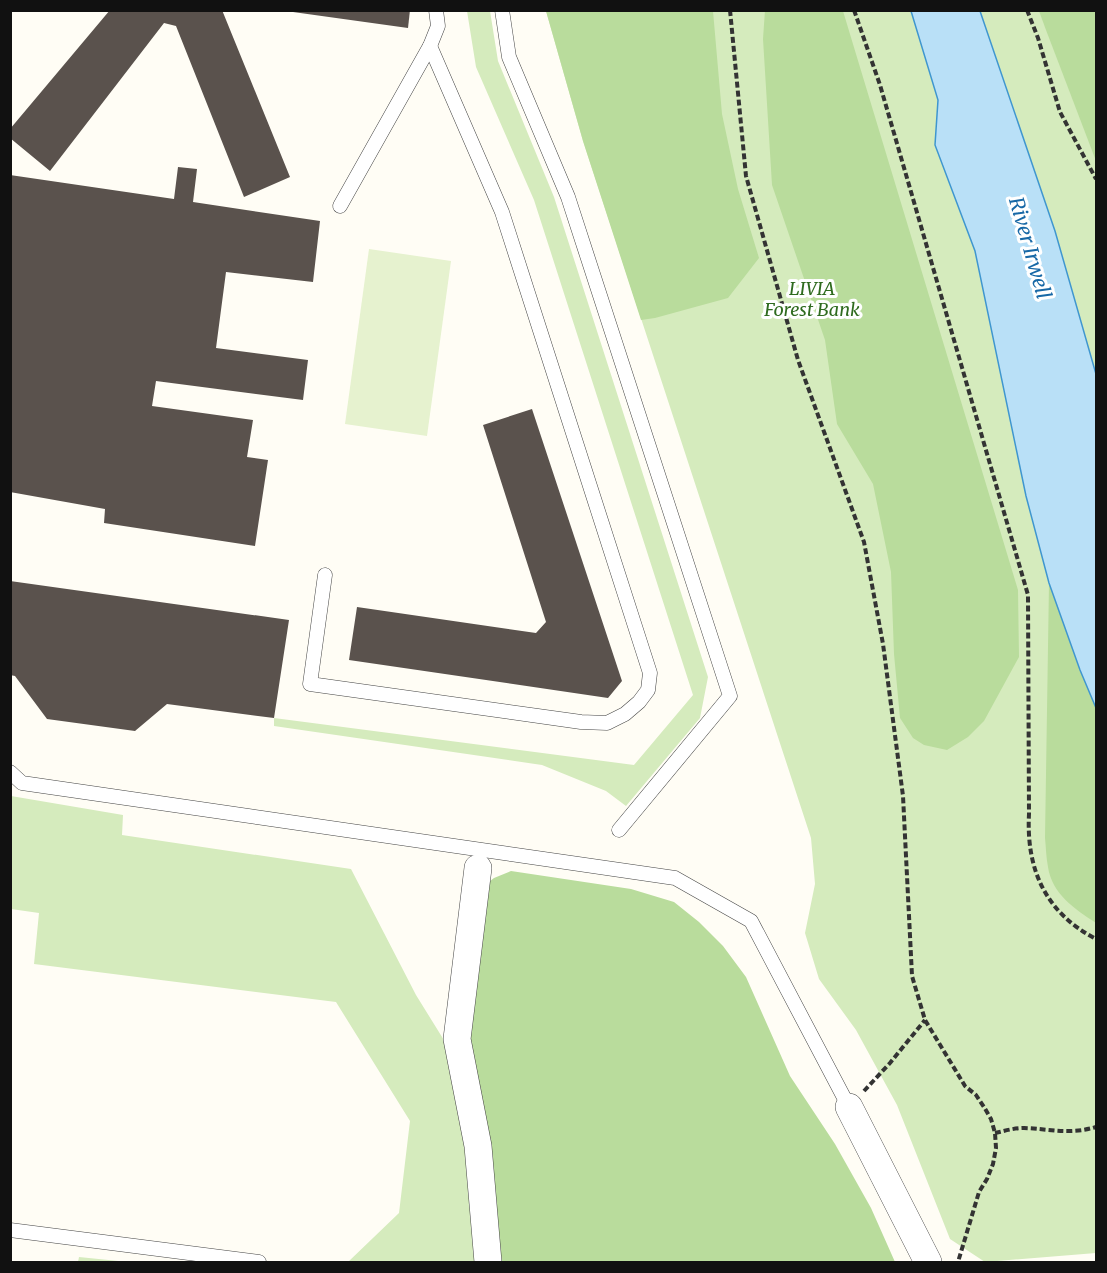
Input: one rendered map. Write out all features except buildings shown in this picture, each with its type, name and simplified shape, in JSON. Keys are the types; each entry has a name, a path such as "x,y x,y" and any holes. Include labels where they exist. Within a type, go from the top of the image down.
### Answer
{"street":[{"path":"478,868 457,1040 478,1146 488,1263"},
{"path":"849,1107 928,1263"}],"lane":[{"path":"340,206 430,46 438,26 436,10"},
{"path":"502,10 509,57 568,197 730,696 619,830"},
{"path":"325,575 310,684 580,722 606,723 625,714 639,702 648,690 650,673 502,212 430,46"},
{"path":"10,772 22,783 675,878 751,921 849,1107"},
{"path":"10,1230 259,1263"}],"path":[{"path":"730,10 746,176 798,360 864,542 883,644 903,796 912,976 925,1020 965,1086 976,1095 984,1107 995,1133 996,1148 993,1164 979,1192 958,1263"},
{"path":"854,10 880,85 1028,595 1028,831 1033,865 1047,896 1057,909 1080,931 1096,939"},
{"path":"1027,10 1038,38 1059,112 1096,179"},
{"path":"849,1107 890,1063 925,1020"},
{"path":"995,1133 1021,1128 1061,1132 1086,1130 1096,1126"}],"green space":[{"path":"765,10 843,11 1018,590 1019,657 984,721 968,737 947,750 924,745 913,738 900,718 894,654 891,572 873,484 837,424 825,340 772,185 763,39"},
{"path":"467,11 490,11 498,61 554,197 708,677 700,718 626,806 606,791 542,765 274,726 274,718 634,765 693,695 534,200 476,67"},
{"name":"LIVIA Forest Bank","path":"546,11 911,11 938,100 935,145 975,251 1026,496 1080,670 1096,708 1096,1253 985,1262 950,1239 897,1105 856,1030 819,979 805,933 815,884 811,838 583,141"},
{"path":"546,11 713,11 722,114 738,189 759,258 728,298 641,320 583,141"},
{"path":"980,11 1096,11 1096,374 1055,231"},
{"path":"1039,11 1096,11 1096,161 1046,30"},
{"path":"369,249 451,261 427,436 345,424"},
{"path":"1049,583 1096,708 1096,923 1059,893 1050,877 1047,863 1045,838"},
{"path":"11,796 123,815 122,835 351,869 416,995 447,1045 467,1143 479,1262 348,1262 399,1213 410,1121 336,1002 34,964 39,913 11,909"},
{"path":"511,871 631,889 674,902 699,922 723,946 746,977 790,1076 835,1144 871,1208 895,1262 502,1262 467,1043 485,885 494,878"},
{"path":"79,1257 128,1262 78,1262"}],"water":[{"name":"River Irwell","path":"911,11 980,11 1055,231 1096,374 1096,708 1049,583 1026,496 975,251 935,145 938,100"}]}
